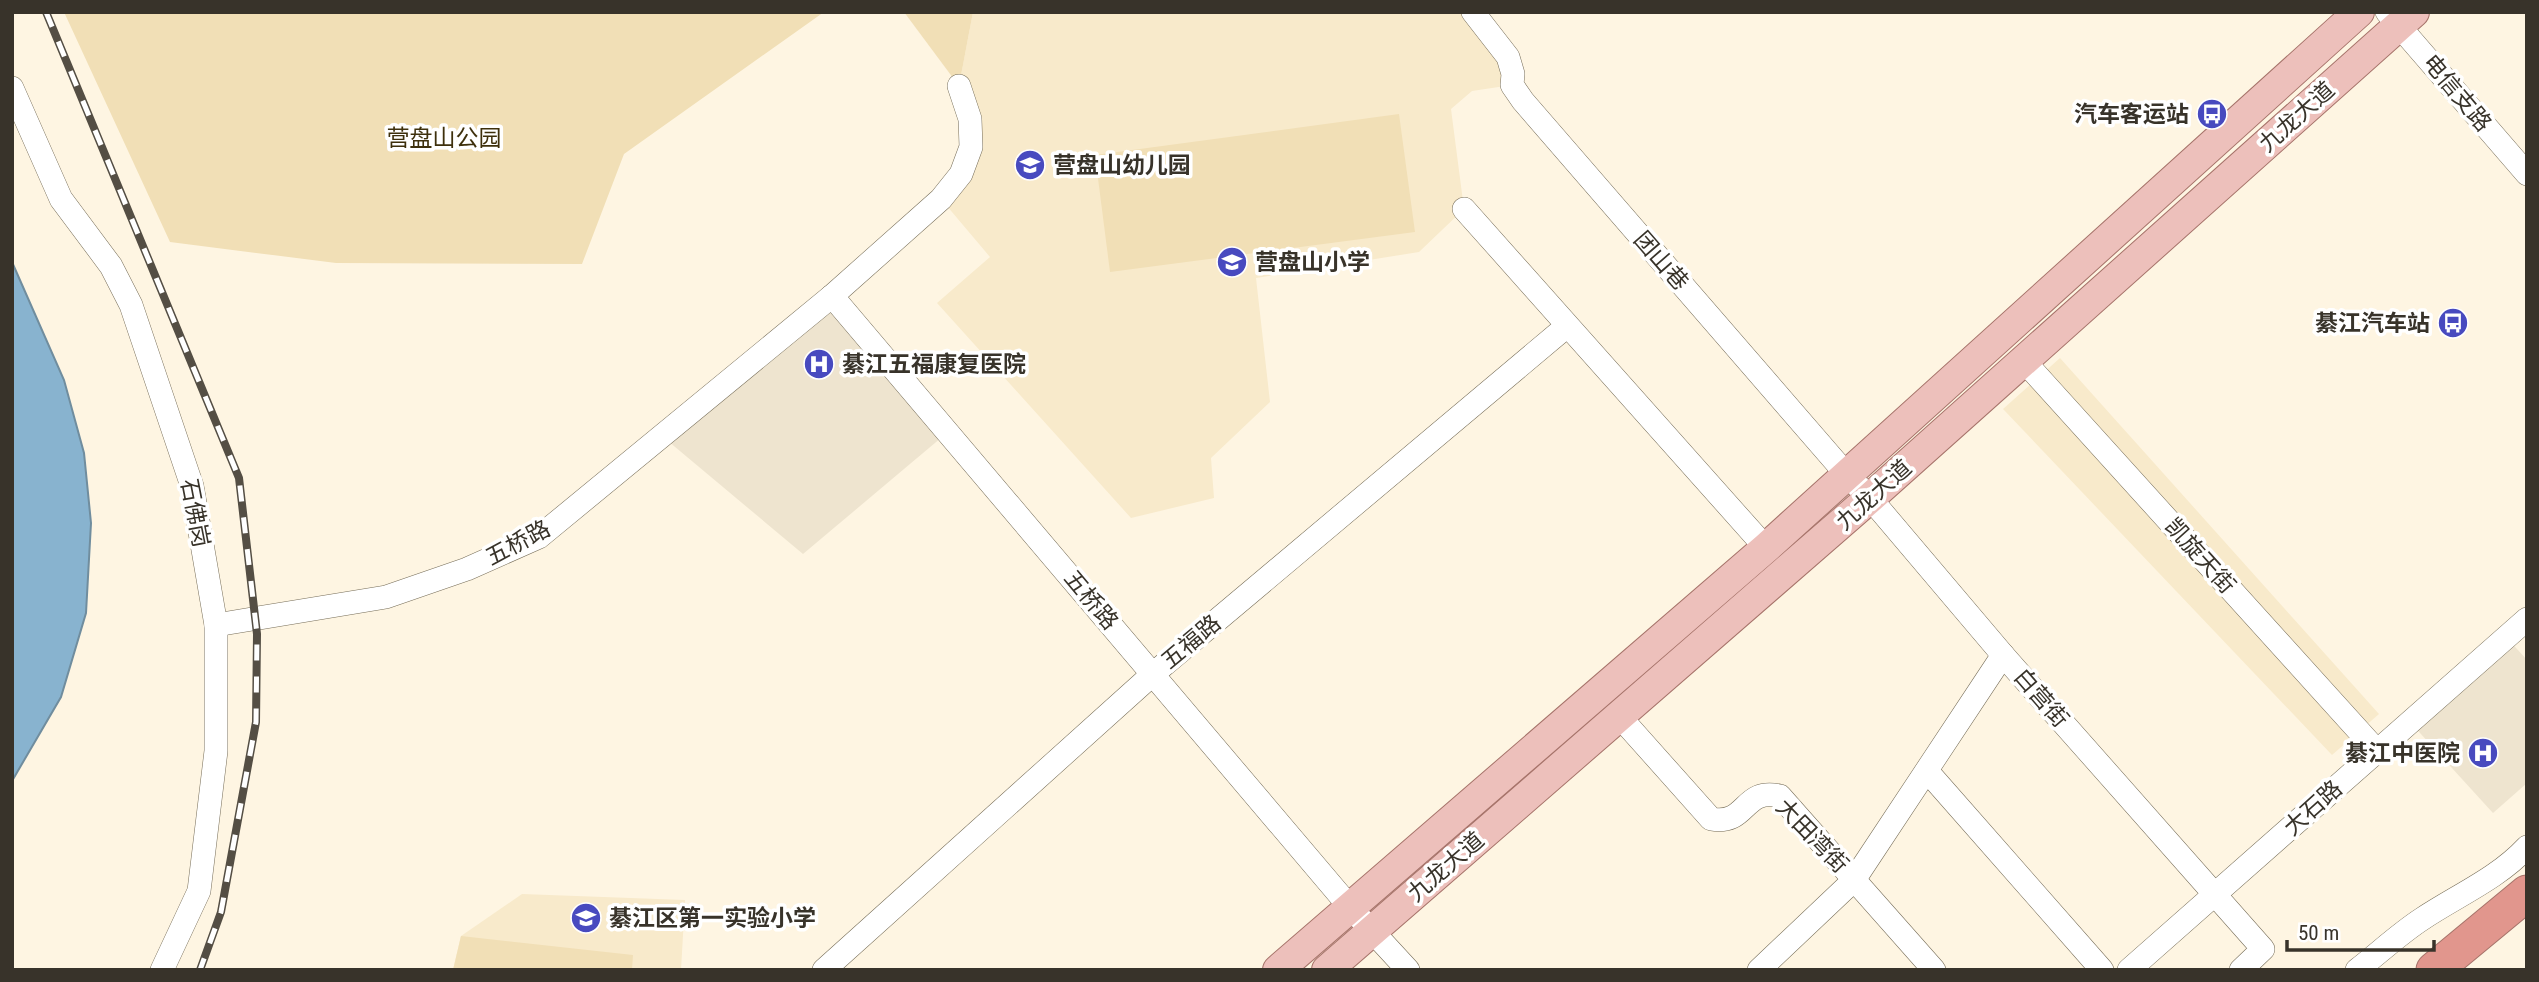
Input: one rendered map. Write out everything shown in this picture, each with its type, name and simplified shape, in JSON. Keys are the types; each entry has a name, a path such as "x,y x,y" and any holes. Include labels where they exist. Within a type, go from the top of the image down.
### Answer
{"highway":[{"path":"2434,970 2527,893"}],"main road":[{"name":"九龙大道","path":"1278,970 1766,548 2359,12"},
{"name":"九龙大道","path":"1327,970 1870,498 2401,17"}],"street":[{"name":"团山巷","path":"1473,12 1508,57 1513,85 1523,101 1847,475 1870,498"},
{"name":"电信支路","path":"2401,17 2527,174"},
{"name":"五桥路","path":"216,625 386,597 467,569 539,537 832,296 941,199 961,174 971,147 970,119 959,86"},
{"name":"石佛岗","path":"12,88 61,199 111,266 131,305 192,486 216,625 216,751 199,891 162,970"},
{"path":"1464,209 1766,548"},
{"name":"五桥路","path":"832,296 1349,906 1408,970"},
{"name":"五福路","path":"824,970 1153,674 1567,326"},
{"name":"凯旋天街","path":"2024,361 2377,751"},
{"name":"白营街","path":"1870,498 2003,655 2263,949 2241,970"},
{"name":"大石路","path":"2129,970 2527,619"},
{"path":"1759,970 1854,880 2003,655"},
{"name":"大田湾街","path":"1620,717 1711,819 1722,821 1733,818 1757,795 1768,793 1780,796 1934,970"},
{"path":"1927,771 2102,970"},
{"path":"2357,970 2422,919 2468,892 2514,860 2527,847"}],"shaded area":[{"name":"营盘山小学","path":"973,12 1470,12 1512,85 1472,91 1451,109 1464,209 1419,252 1256,278 1270,402 1211,458 1214,498 1131,518 937,303 990,257 941,199 961,174 959,86"},
{"name":"綦江五福康复医院","path":"832,296 948,432 803,554 662,436"},
{"path":"2060,358 2379,714 2332,755 2003,409"},
{"name":"綦江中医院","path":"2506,637 2527,660 2527,783 2493,813 2410,722"},
{"name":"綦江区第一实验小学","path":"522,894 685,900 681,970 453,970 461,936"}],"green space":[{"name":"营盘山公园","path":"64,12 824,12 624,154 582,264 336,263 170,242"},
{"path":"904,12 973,12 959,86"},
{"path":"1399,114 1415,232 1110,272 1095,155"},
{"path":"461,936 633,955 632,970 453,970"}],"water":[{"path":"12,262 64,380 84,453 91,523 86,613 61,697 12,781"}],"railway":[{"path":"46,12 239,478 257,634 256,722 221,912 200,970"}],"place":[{"name":"汽车客运站","path":"2212,114"},
{"name":"营盘山幼儿园","path":"1030,165"},
{"name":"营盘山小学","path":"1232,262"},
{"name":"綦江汽车站","path":"2453,323"},
{"name":"綦江五福康复医院","path":"819,364"},
{"name":"綦江中医院","path":"2483,753"},
{"name":"綦江区第一实验小学","path":"586,918"}]}
